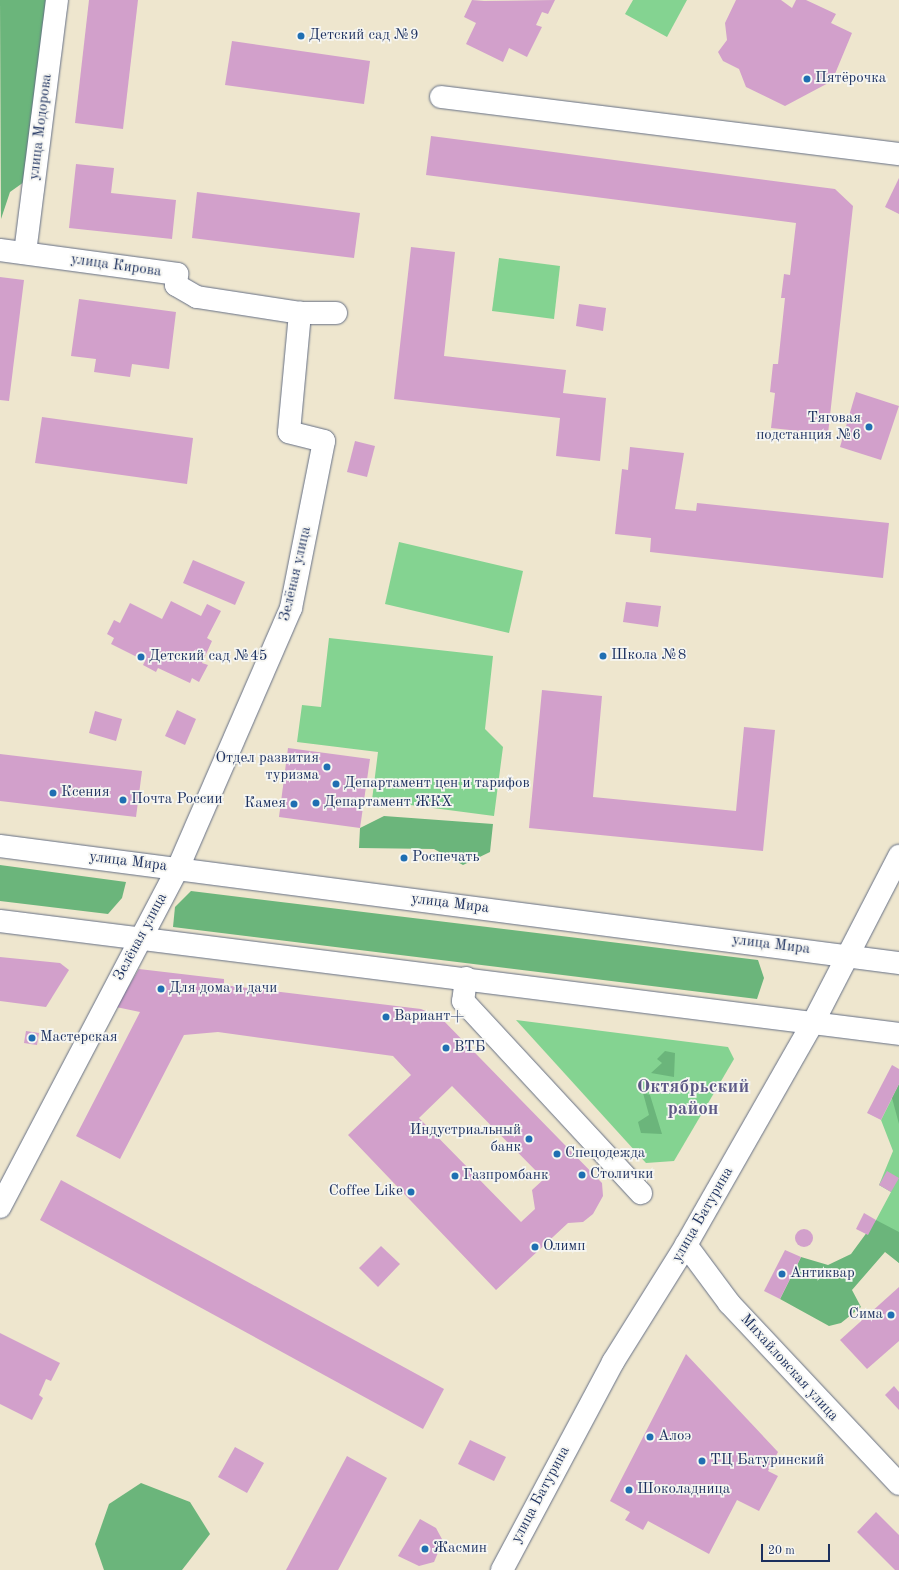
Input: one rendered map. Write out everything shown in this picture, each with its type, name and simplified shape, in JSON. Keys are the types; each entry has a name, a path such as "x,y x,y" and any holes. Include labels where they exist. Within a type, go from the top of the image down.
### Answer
{"main road":[{"name":"улица Модорова","path":"25,253 57,0"},
{"path":"441,97 899,154"},
{"name":"улица Кирова","path":"0,250 178,274 176,285 198,297 300,313 336,313"},
{"name":"Зелёная улица","path":"0,1207 178,868 279,640 291,608 324,441 289,432 300,313"},
{"name":"улица Мира","path":"0,846 899,962"},
{"name":"улица Батурина","path":"502,1570 613,1362 686,1244 814,1021 899,856"},
{"path":"0,921 814,1021 899,1034"},
{"path":"466,978 462,1001 641,1193"},
{"name":"Михайловская улица","path":"686,1244 729,1303 899,1484"}],"green space":[{"path":"0,0 50,0 31,177 10,192 1,219"},
{"path":"633,0 687,0 667,37 625,14"},
{"path":"499,258 560,266 554,319 492,311"},
{"path":"399,542 523,571 509,633 385,604"},
{"path":"329,638 493,656 485,729 503,747 494,816 372,800 378,752 297,742 302,705 321,707"},
{"path":"384,816 493,824 490,852 463,865 434,849 359,848 360,828"},
{"path":"0,865 126,882 122,898 108,914 0,901"},
{"path":"191,891 758,960 764,978 757,999 173,927 175,907"},
{"path":"516,1020 728,1047 734,1059 674,1161 646,1163"},
{"path":"665,1051 675,1053 674,1077 651,1073 662,1063 657,1059"},
{"path":"899,1084 899,1263 868,1235 891,1192 879,1185 893,1151 881,1120"},
{"path":"899,1084 899,1124 892,1098"},
{"path":"643,1093 650,1095 662,1134 641,1133 638,1122 649,1115"},
{"path":"876,1220 899,1232 899,1263 885,1252 852,1290 861,1307 841,1323 829,1326 780,1299 801,1257 828,1265 851,1254"},
{"path":"141,1483 190,1502 210,1534 182,1570 104,1570 95,1544 109,1504"}],"building":[{"path":"89,0 138,0 123,129 75,123"},
{"path":"472,0 555,0 548,14 542,12 536,25 542,27 527,57 509,48 503,62 466,44 476,23 464,17"},
{"path":"736,0 781,0 792,8 796,0 806,0 836,14 831,23 852,33 832,81 785,106 746,87 739,69 723,61 718,52 727,40 725,23"},
{"path":"232,41 370,61 364,104 225,85"},
{"path":"431,136 835,189 853,206 828,434 771,428 775,393 770,392 773,364 778,364 785,298 781,298 784,274 790,275 796,223 426,175"},
{"path":"76,164 114,168 111,193 176,200 172,239 69,228"},
{"path":"899,178 899,214 885,207"},
{"path":"197,192 360,213 354,258 192,238"},
{"path":"411,247 455,252 444,356 566,370 563,393 606,398 600,461 556,456 560,418 394,399"},
{"path":"0,277 24,280 9,401 0,400"},
{"path":"79,299 176,312 169,369 132,364 130,377 94,372 96,359 71,356"},
{"path":"579,304 606,308 603,331 576,326"},
{"name":"Тяговая подстанция №6","path":"856,392 899,406 881,460 840,447"},
{"path":"42,417 193,438 187,484 35,463"},
{"path":"355,441 375,446 367,477 347,472"},
{"path":"630,447 684,453 675,509 696,511 697,503 889,523 883,578 650,552 651,538 615,534 622,469 628,470"},
{"path":"193,560 245,582 235,605 183,583"},
{"path":"171,601 201,616 207,604 221,611 207,638 212,641 202,663 208,665 199,682 192,678 190,683 158,668 156,672 143,665 145,661 111,644 114,638 107,634 114,620 120,623 130,603 162,619"},
{"path":"626,602 661,606 658,627 623,622"},
{"path":"542,690 602,696 593,797 736,811 744,727 775,730 763,851 529,828"},
{"path":"177,710 196,719 185,745 165,736"},
{"path":"95,711 122,719 116,741 89,733"},
{"path":"288,748 370,759 360,828 279,817"},
{"path":"0,754 142,771 136,817 0,801"},
{"path":"0,957 60,963 69,970 46,1007 0,1001"},
{"path":"139,969 224,979 224,985 421,1009 440,1017 602,1183 603,1196 593,1214 583,1222 568,1223 496,1290 348,1135 411,1075 393,1056 218,1032 184,1035 120,1159 76,1136 140,1012 116,1007","holes":["452,1086 544,1179 532,1190 535,1209 521,1222 419,1118"]},
{"name":"Мастерская","path":"26,1031 39,1033 37,1045 24,1043"},
{"path":"892,1065 899,1069 899,1084 881,1120 867,1113"},
{"path":"887,1171 899,1178 891,1192 879,1185"},
{"path":"61,1180 444,1389 423,1429 40,1220"},
{"path":"864,1213 876,1220 868,1235 856,1229"},
{"path":"804,1229 810,1232 813,1238 810,1244 804,1247 798,1244 795,1238 798,1232"},
{"path":"381,1246 400,1264 378,1287 359,1268"},
{"name":"Антиквар","path":"785,1250 801,1257 780,1299 764,1291"},
{"path":"899,1287 899,1341 867,1369 840,1340"},
{"path":"0,1333 60,1363 51,1381 46,1379 39,1395 43,1398 32,1420 0,1404"},
{"name":"ТЦ Батуринский","path":"686,1354 778,1452 768,1471 778,1476 759,1511 737,1500 709,1554 648,1521 643,1530 625,1520 630,1512 610,1501"},
{"path":"894,1386 899,1392 899,1410 885,1395"},
{"path":"470,1440 506,1457 494,1481 458,1464"},
{"path":"235,1447 264,1463 247,1493 218,1477"},
{"path":"347,1456 387,1478 338,1570 286,1570"},
{"path":"876,1512 899,1535 899,1570 895,1570 857,1532"},
{"path":"420,1519 436,1528 443,1541 434,1562 419,1566 398,1556"}],"place":[{"name":"Детский сад №9","path":"301,36"},
{"name":"Пятёрочка","path":"807,79"},
{"name":"Тяговая подстанция №6","path":"869,427"},
{"name":"Школа №8","path":"603,656"},
{"name":"Детский сад №45","path":"141,657"},
{"name":"Отдел развития туризма","path":"327,767"},
{"name":"Департамент цен и тарифов","path":"336,784"},
{"name":"Ксения","path":"53,793"},
{"name":"Почта России","path":"123,800"},
{"name":"Департамент ЖКХ","path":"316,803"},
{"name":"Камея","path":"294,804"},
{"name":"Роспечать","path":"404,858"},
{"name":"Для дома и дачи","path":"161,989"},
{"name":"Вариант+","path":"386,1017"},
{"name":"Мастерская","path":"32,1038"},
{"name":"ВТБ","path":"446,1048"},
{"name":"Индустриальный банк","path":"529,1139"},
{"name":"Спецодежда","path":"557,1154"},
{"name":"Столички","path":"582,1175"},
{"name":"Газпромбанк","path":"455,1176"},
{"name":"Coffee Like","path":"411,1192"},
{"name":"Олимп","path":"535,1247"},
{"name":"Антиквар","path":"782,1274"},
{"name":"Сима","path":"891,1315"},
{"name":"Алоэ","path":"650,1437"},
{"name":"ТЦ Батуринский","path":"702,1461"},
{"name":"Шоколадница","path":"629,1490"},
{"name":"Жасмин","path":"425,1549"}],"district":[{"name":"Октябрьский район","path":"693,1099"}]}
